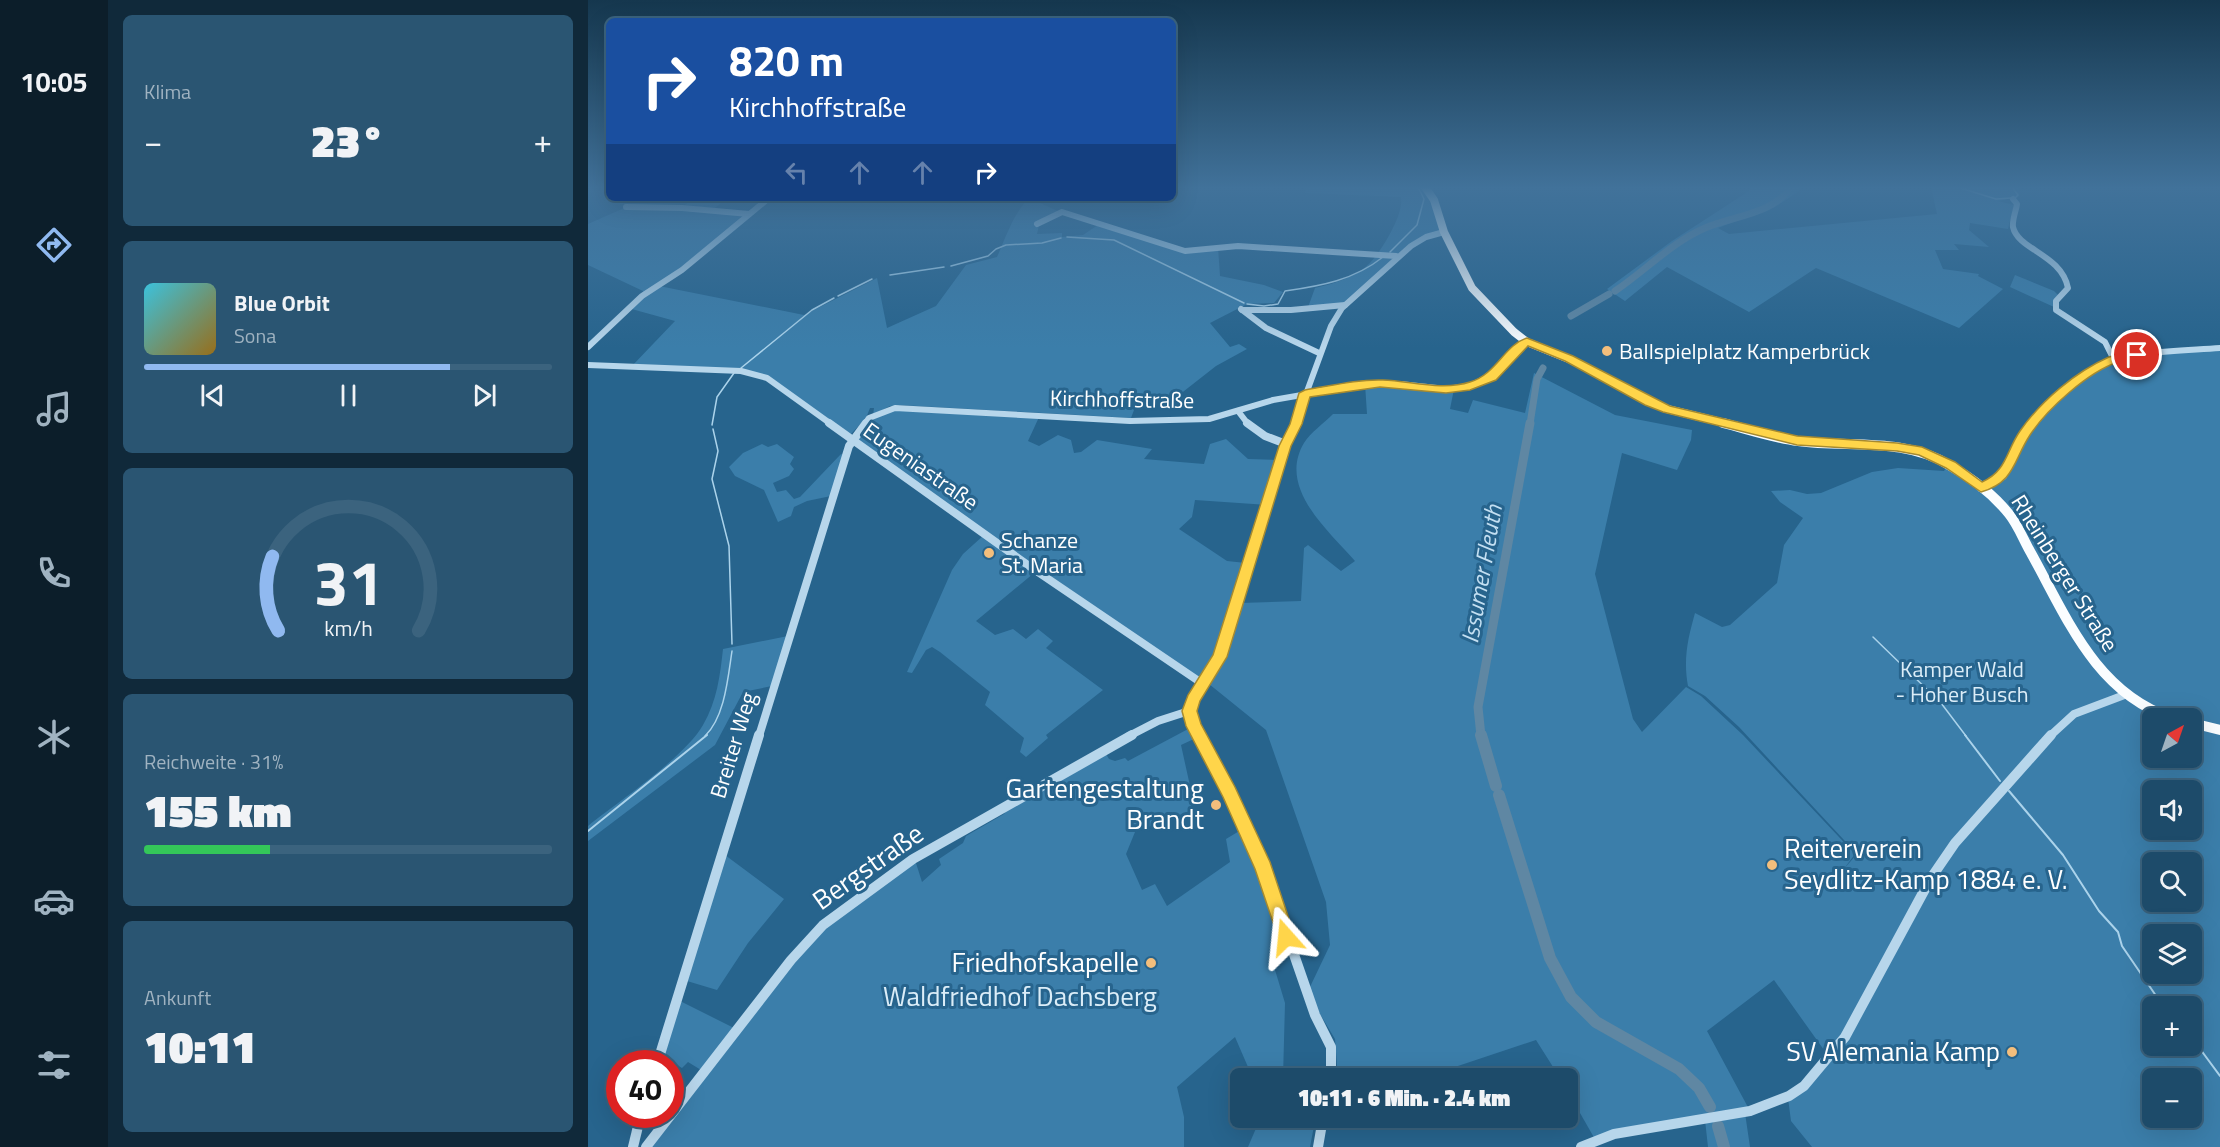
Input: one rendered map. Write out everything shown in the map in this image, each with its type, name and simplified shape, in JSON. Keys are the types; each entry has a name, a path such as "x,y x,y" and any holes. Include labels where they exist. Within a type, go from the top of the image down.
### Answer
{"main road":[{"path":"1448,241 1472,288 1514,332 1527,342"},
{"name":"Rheinberger Straße","path":"1527,342 1569,358 1649,402 1667,409 1797,441 1897,447 1922,451 1950,465 1981,488 2009,514 2089,657 2127,694 2147,708"},
{"path":"2202,726 2220,730"}],"street":[{"path":"588,347 642,296 682,270 717,241"},
{"path":"1152,241 1185,251 1238,246 1396,256"},
{"path":"1331,1068 1331,1047 1315,1015 1264,868 1229,792 1194,726 1189,711 1193,699 1220,657 1286,444 1296,424 1305,393 1337,313 1383,272 1396,256 1418,241"},
{"path":"2025,241 2045,255 2067,281 2068,288 2056,301 2056,310 2105,342 2114,360"},
{"path":"1320,353 1266,328 1241,309 1291,310 1345,305"},
{"name":"Kirchhoffstraße","path":"852,439 869,418 895,408 1130,421 1185,421 1219,417 1305,393 1380,384 1446,389 1470,386 1492,377 1518,348 1527,342"},
{"path":"1981,488 1998,480 2005,473 2024,435 2055,400 2090,371 2114,360 2137,355 2220,348"},
{"name":"Eugeniastraße","path":"588,365 741,371 759,375 792,394 1060,588 1203,684"},
{"path":"1238,411 1244,420 1261,433 1286,444"},
{"name":"Breiter Weg","path":"661,1050 751,756 852,439"},
{"path":"1581,1147 1614,1134 1750,1112 1789,1096 1804,1086 1845,1037 1931,878 1955,843 2051,735 2074,714 2127,694"},
{"name":"Bergstraße","path":"646,1147 791,960 823,925 907,862 1108,747 1158,721 1189,711"},
{"path":"633,1147 638,1128"},
{"path":"1318,1147 1321,1128"}],"green space":[{"path":"588,241 713,241 659,286 804,315 877,278 887,328 936,306 966,265 997,257 1004,241 1150,241 1185,251 1218,247 1220,276 1264,285 1283,292 1274,303 1247,304 1210,323 1230,347 1239,344 1247,349 1216,366 1179,395 1151,396 1134,410 1131,418 900,405 890,406 873,415 874,408 870,408 866,418 851,434 759,375 631,367 675,321 628,308 642,296 643,291 588,265"},
{"path":"1386,241 1421,241 1345,305 1307,310 1315,288 1337,282 1364,268"},
{"path":"1672,241 1981,241 1989,247 1954,244 1959,250 1935,250 1943,269 1979,274 1978,276 2003,289 1959,328 1816,268 1749,312 1667,267 1625,301 1607,289"},
{"path":"2015,275 2054,291 2059,296 2054,307 2010,287"},
{"name":"Kamper Wald - Hoher Busch","path":"2220,347 2220,1147 1812,1147 1791,1121 1788,1098 1829,1057 1774,980 1707,1031 1750,1111 1745,1113 1750,1147 1708,1147 1705,1120 1596,1141 1578,1110 1578,1068 1554,1068 1536,1040 1452,1068 1337,1068 1335,1039 1314,1004 1309,989 1330,945 1326,902 1266,730 1209,684 1223,659 1240,603 1301,601 1304,548 1308,545 1341,571 1355,561 1320,522 1301,492 1297,476 1297,460 1304,443 1313,432 1333,414 1367,414 1365,384 1454,389 1450,409 1468,413 1473,400 1525,413 1534,373 1615,415 1692,430 1691,440 1677,470 1622,453 1595,574 1633,719 1642,732 1686,687 1701,696 1743,735 1855,854 1843,870 1857,854 1739,727 1705,696 1688,686 1687,649 1695,613 1722,627 1730,625 1777,583 1784,545 1803,518 1780,502 1771,491 1821,493 1872,472 1898,468 1944,471 1948,464 1982,488 1998,480 2035,420 2075,381 2114,361"},
{"path":"886,410 1040,415 1028,441 1039,446 1058,435 1071,440 1074,453 1081,452 1097,440 1152,449 1144,459 1204,464 1210,444 1226,439 1248,459 1281,460 1268,505 1195,500 1192,517 1179,529 1227,561 1246,563 1217,654 1201,680 1036,566 1032,568 852,439 864,422"},
{"path":"762,444 768,447 777,444 794,457 790,464 794,469 789,476 773,483 777,492 786,490 794,499 800,497 841,454 844,455 831,496 807,501 794,507 791,516 778,522 764,490 735,476 729,467 743,453"},
{"path":"984,535 1034,573 976,621 995,635 1013,629 1026,639 1038,629 1053,641 1046,648 1103,690 1046,735 1048,738 1026,757 1020,752 1024,738 985,705 990,692 940,652 932,647 926,650 912,673 907,672 952,570 963,554"},
{"path":"788,636 772,686 743,692 715,745 588,841 588,826 667,764 694,738 708,716 715,698 723,649"},
{"name":"Waldfriedhof Dachsberg","path":"1190,728 1196,738 1181,745 1194,804 1190,811 1135,832 1126,854 1142,890 1155,884 1167,906 1230,862 1226,839 1241,830 1261,874 1287,952 1272,960 1285,1003 1283,1068 1248,1068 1235,1037 1177,1087 1184,1117 1184,1147 649,1147 664,1128 684,1128 684,1102 811,940 915,860 922,882 941,865 939,859 963,843 966,836 1004,814 1008,808 1106,754 1109,759 1115,761 1125,758 1128,761"},
{"path":"725,855 784,899 748,943 717,990 687,981"},
{"path":"680,1001 734,1028 701,1070 688,1062 684,1066 684,1050 665,1050"},
{"path":"1256,1128 1314,1128 1310,1147 1248,1147"}],"waterway":[{"path":"951,266 988,256 996,249 1006,245 1051,241"},
{"path":"1115,241 1244,303"},
{"path":"1390,252 1401,241"},
{"name":"Issumer Fleuth","path":"1615,291 1683,241"},
{"path":"1247,304 1264,306 1278,304 1285,291 1349,277 1383,257"},
{"path":"890,275 944,267"},
{"path":"838,296 872,279"},
{"name":"Issumer Fleuth","path":"1571,316 1609,294"},
{"path":"741,368 812,310 834,298"},
{"name":"Issumer Fleuth","path":"1530,424 1537,379 1543,368"},
{"path":"712,425 717,397 734,373"},
{"name":"Issumer Fleuth","path":"1481,736 1478,707 1530,423"},
{"path":"713,429 718,451 712,479 729,546 732,644"},
{"path":"1873,637 1941,703 1966,736"},
{"path":"705,736 712,728 721,708 732,651"},
{"path":"588,831 707,735"},
{"name":"Issumer Fleuth","path":"1481,735 1496,786"},
{"path":"1965,735 2000,781"},
{"path":"2009,791 2063,855 2099,911 2118,932 2122,946 2156,996"},
{"name":"Issumer Fleuth","path":"1499,795 1550,958 1571,997 1596,1022 1679,1069 1699,1088 1710,1107"},
{"path":"2202,1052 2220,1076"},
{"name":"Issumer Fleuth","path":"1718,1126 1724,1147"}],"place":[{"name":"Ballspielplatz Kamperbrück","path":"1607,351"},
{"name":"Schanze St. Maria","path":"989,553"},
{"name":"Gartengestaltung Brandt","path":"1216,805"},
{"name":"Reiterverein Seydlitz-Kamp 1884 e. V.","path":"1772,865"},
{"name":"Friedhofskapelle","path":"1151,963"},
{"name":"SV Alemania Kamp","path":"2012,1052"}],"route":[{"path":"1286,937 1264,868 1229,792 1194,726 1189,711 1193,699 1220,657 1285,446 1296,424 1305,393 1365,384 1400,384 1435,389 1464,388 1482,383 1492,377 1510,356 1527,342 1569,358 1649,402 1667,409 1797,441 1910,448 1922,451 1939,458 1981,488 1998,480 2005,473 2024,435 2035,420 2076,381 2090,371 2114,360 2137,355"}]}
